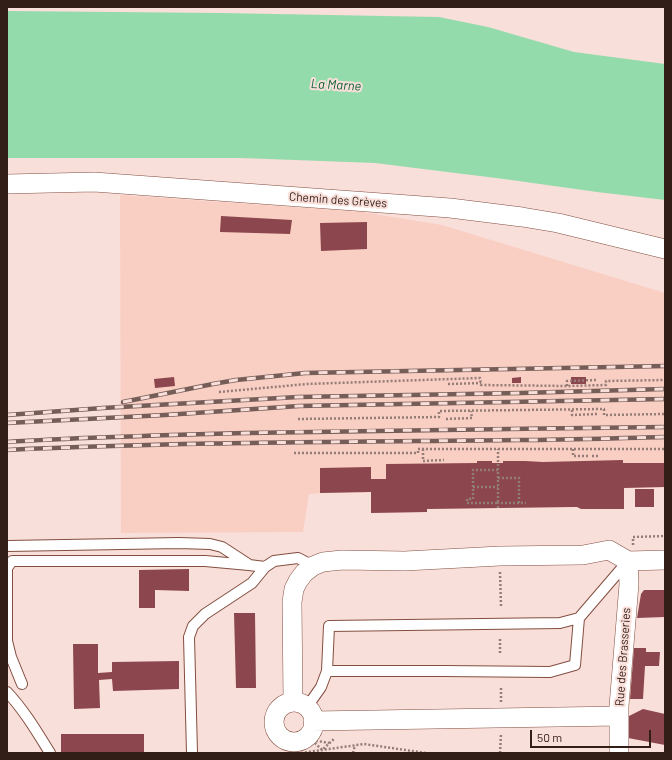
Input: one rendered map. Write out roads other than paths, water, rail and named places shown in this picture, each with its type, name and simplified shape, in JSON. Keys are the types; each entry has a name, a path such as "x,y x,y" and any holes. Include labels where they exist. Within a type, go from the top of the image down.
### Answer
{"street":[{"name":"Chemin des Grèves","path":"7,184 94,182 450,208 522,217 665,249"},
{"path":"619,716 304,710 284,704 278,710 274,718 274,727 282,746 304,738 311,731 304,710 292,602 294,589 304,573 313,566 323,562 342,560 405,560 500,556 583,555 609,550 628,561 665,560"},
{"name":"Rue des Brasseries","path":"619,753 619,716 629,584 628,561"}],"lane":[{"path":"7,546 179,543 210,544 222,547 249,565"},
{"path":"192,753 189,637 193,626 205,614 252,584 265,567 274,560 298,558 313,566"},
{"path":"22,684 11,657 7,641 7,568 12,561 205,561 265,567"},
{"path":"304,710 321,687 327,671 329,626 560,623 579,618 628,561"},
{"path":"327,671 550,672 575,665 579,618"},
{"path":"7,692 17,703 50,753"}],"water":[{"name":"La Marne","path":"7,11 439,17 488,27 574,52 665,64 665,200 375,163 241,158 7,158"}],"railway":[{"path":"123,402 236,380 305,373 665,366"},
{"path":"7,415 298,397 665,389"},
{"path":"7,423 299,406 665,399"},
{"path":"7,442 97,437 248,433 665,427"},
{"path":"7,450 199,444 556,440 665,437"}]}
